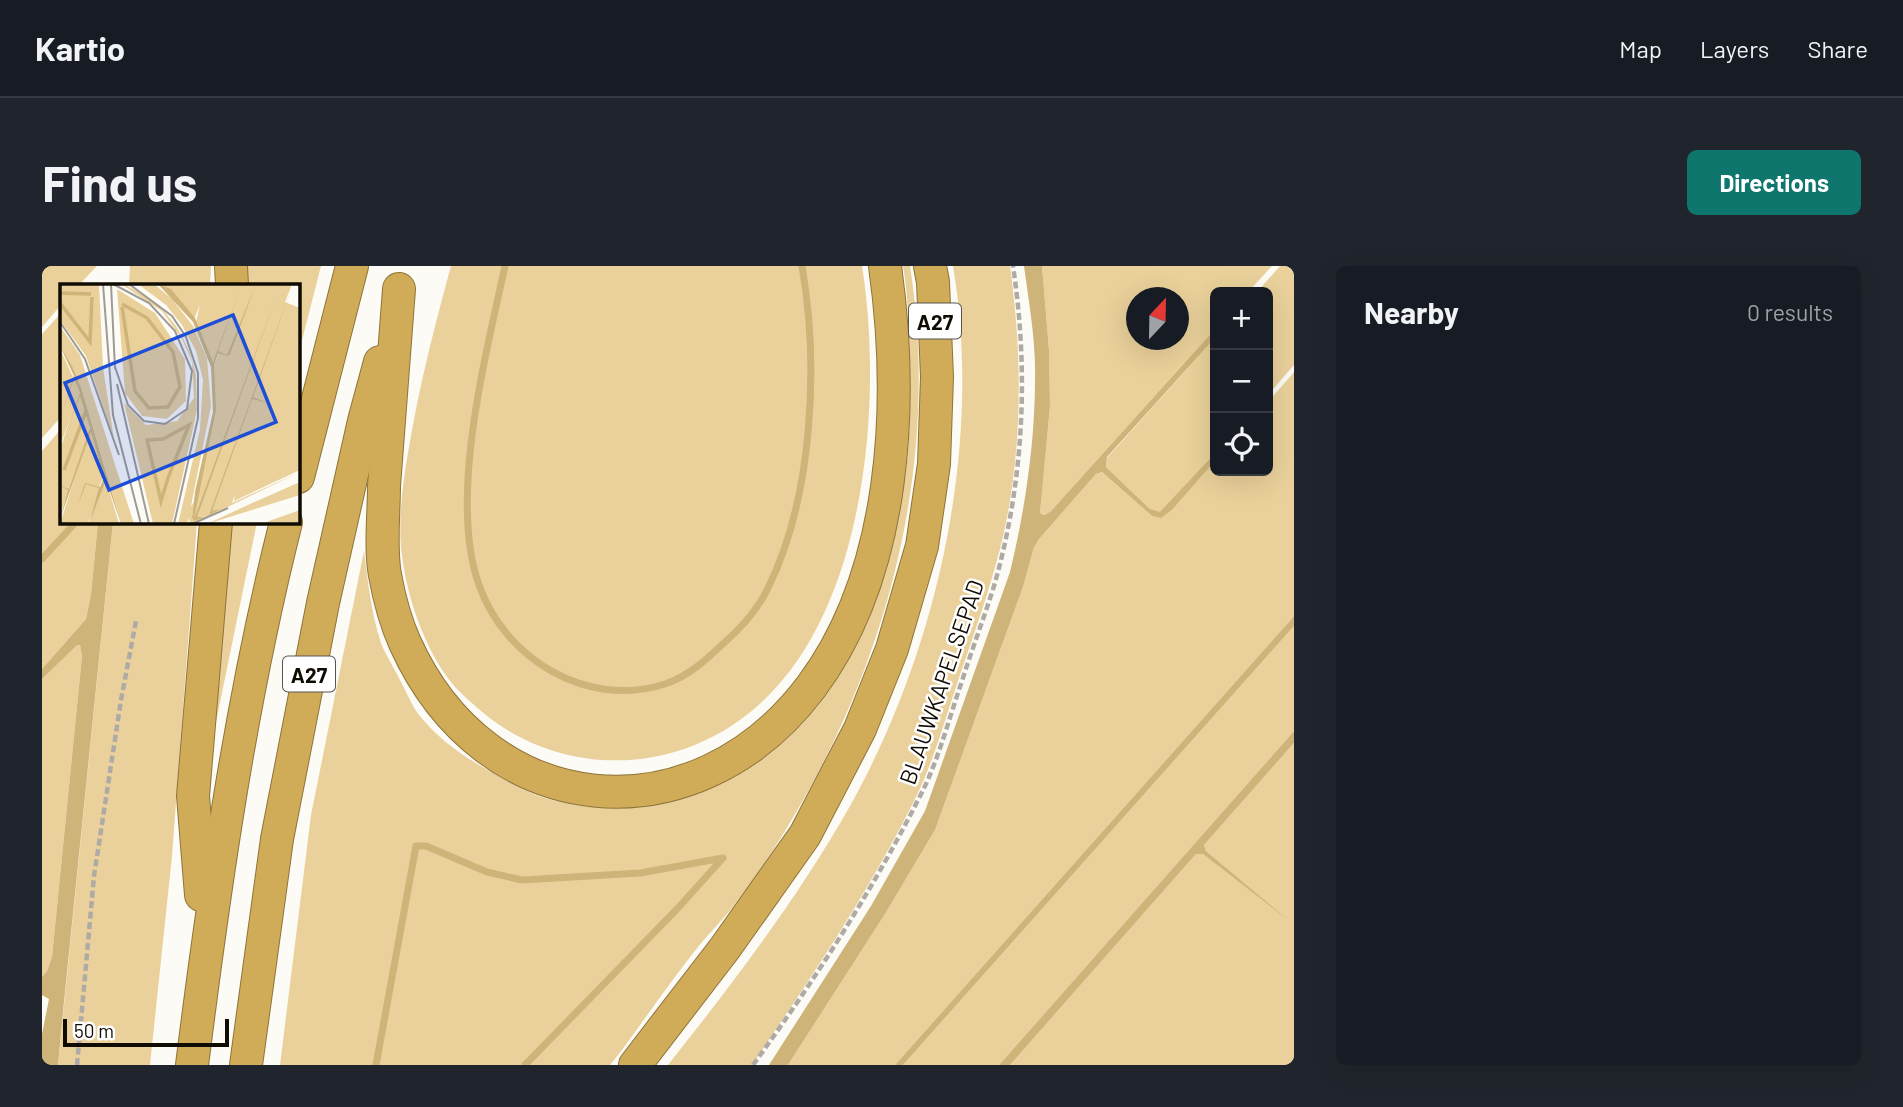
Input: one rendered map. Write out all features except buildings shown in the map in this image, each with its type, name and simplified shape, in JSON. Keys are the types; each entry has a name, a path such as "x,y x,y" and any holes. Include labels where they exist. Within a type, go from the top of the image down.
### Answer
{"highway":[{"path":"232,266 232,284"},
{"path":"299,473 352,266"},
{"name":"A27","path":"403,278 384,486 384,573 404,641 421,674 450,716 475,740 506,762 539,778 577,790 608,792 649,788 695,777 751,748 793,709 831,657 857,603 876,543 885,496 891,448 894,378 885,266"},
{"name":"A27","path":"635,1065 725,948 805,835 860,729 892,649 922,546 934,464 937,377 930,266"},
{"name":"A27","path":"246,1065 277,839 318,629 364,421 403,278"},
{"name":"A27","path":"206,952 193,796 216,523"},
{"name":"A27","path":"192,1065 221,846 262,622 286,523"}],"path":[{"name":"BLAUWKAPELSEPAD","path":"753,1065 816,976 920,798 939,750 994,585 1010,518 1019,447 1023,375 1019,303 1013,266"},
{"path":"77,1065 94,876 136,621"}],"shaded area":[{"path":"42,266 97,266 80,284 60,284 60,306 42,327"},
{"path":"130,266 211,266 210,284 129,284"},
{"path":"241,266 321,266 299,352 299,284 241,284"},
{"path":"451,266 862,266 868,318 870,375 867,435 860,495 846,553 827,608 800,657 766,698 736,723 702,742 667,754 630,760 593,759 556,752 520,737 487,716 461,693 438,663 422,632 411,599 401,548 400,518 416,409"},
{"path":"903,266 910,266 918,350 917,434 906,517 888,599 861,679 827,756 786,829 739,899 694,952 622,1050 610,1065 280,1065 311,815 364,551 370,597 385,653 419,715 436,734 465,756 530,793 587,806 621,808 655,805 718,785 776,748 821,702 853,652 876,597 892,541 908,449 909,348"},
{"path":"953,266 1010,266 1019,372 1017,444 1008,515 1000,549 934,754 915,799 859,901 752,1065 668,1065 717,1003 809,874 850,806 881,745 907,680 929,613 946,544 957,474 962,404 961,334"},
{"path":"1024,266 1042,266 1049,350 1050,406 1040,513 1044,515 1051,511 1210,335 1210,344 1107,457 1106,467 1150,509 1160,512 1210,458 1210,467 1173,509 1161,518 1152,516 1102,472 1096,474 1039,539 935,830 885,914 788,1065 769,1065 871,906 925,811 1010,572 1028,476 1033,427 1035,365"},
{"path":"1042,266 1272,266 1253,287 1210,287 1210,335 1051,511 1043,515 1040,513 1050,406 1049,350"},
{"path":"1280,266 1294,266 1294,365 1273,389 1273,287 1261,287"},
{"path":"60,314 60,418 42,438 42,334"},
{"path":"1210,344 1210,458 1160,513 1150,509 1106,467 1107,458"},
{"path":"1294,372 1294,616 895,1065 788,1065 885,914 935,830 1023,587 1034,546 1039,539 1096,474 1102,472 1152,516 1173,509 1210,467 1210,476 1273,476 1273,396"},
{"path":"60,430 60,523 98,523 86,619 42,669 42,451"},
{"path":"98,523 113,523 58,1065 42,1065 42,1034 49,999 42,995 42,977 52,957 82,656 80,645 42,679 42,669 86,619"},
{"path":"113,523 197,523 172,856 150,1065 58,1065"},
{"path":"223,523 257,523 209,756"},
{"path":"1294,616 1294,626 903,1065 895,1065"},
{"path":"1294,626 1294,731 999,1065 903,1065"},
{"path":"77,644 80,645 82,656 52,957 42,977 42,679"},
{"path":"1294,731 1294,743 1204,845 1206,851 1288,920 1203,854 1196,854 1010,1065 999,1065"},
{"path":"1294,743 1294,1065 1010,1065 1196,854 1202,853 1268,904 1206,851 1204,845"}],"waterway":[{"path":"505,266 480,383 469,469 467,511 470,550 479,585 491,612 508,635 552,672 579,683 607,689 636,690 665,684 690,672 731,636 759,603 783,552 795,513 803,472 811,387 810,345 802,266"},
{"path":"42,559 75,523"},
{"path":"376,1065 416,846 426,846 487,872 522,880 640,873 723,858 525,1065"}]}
